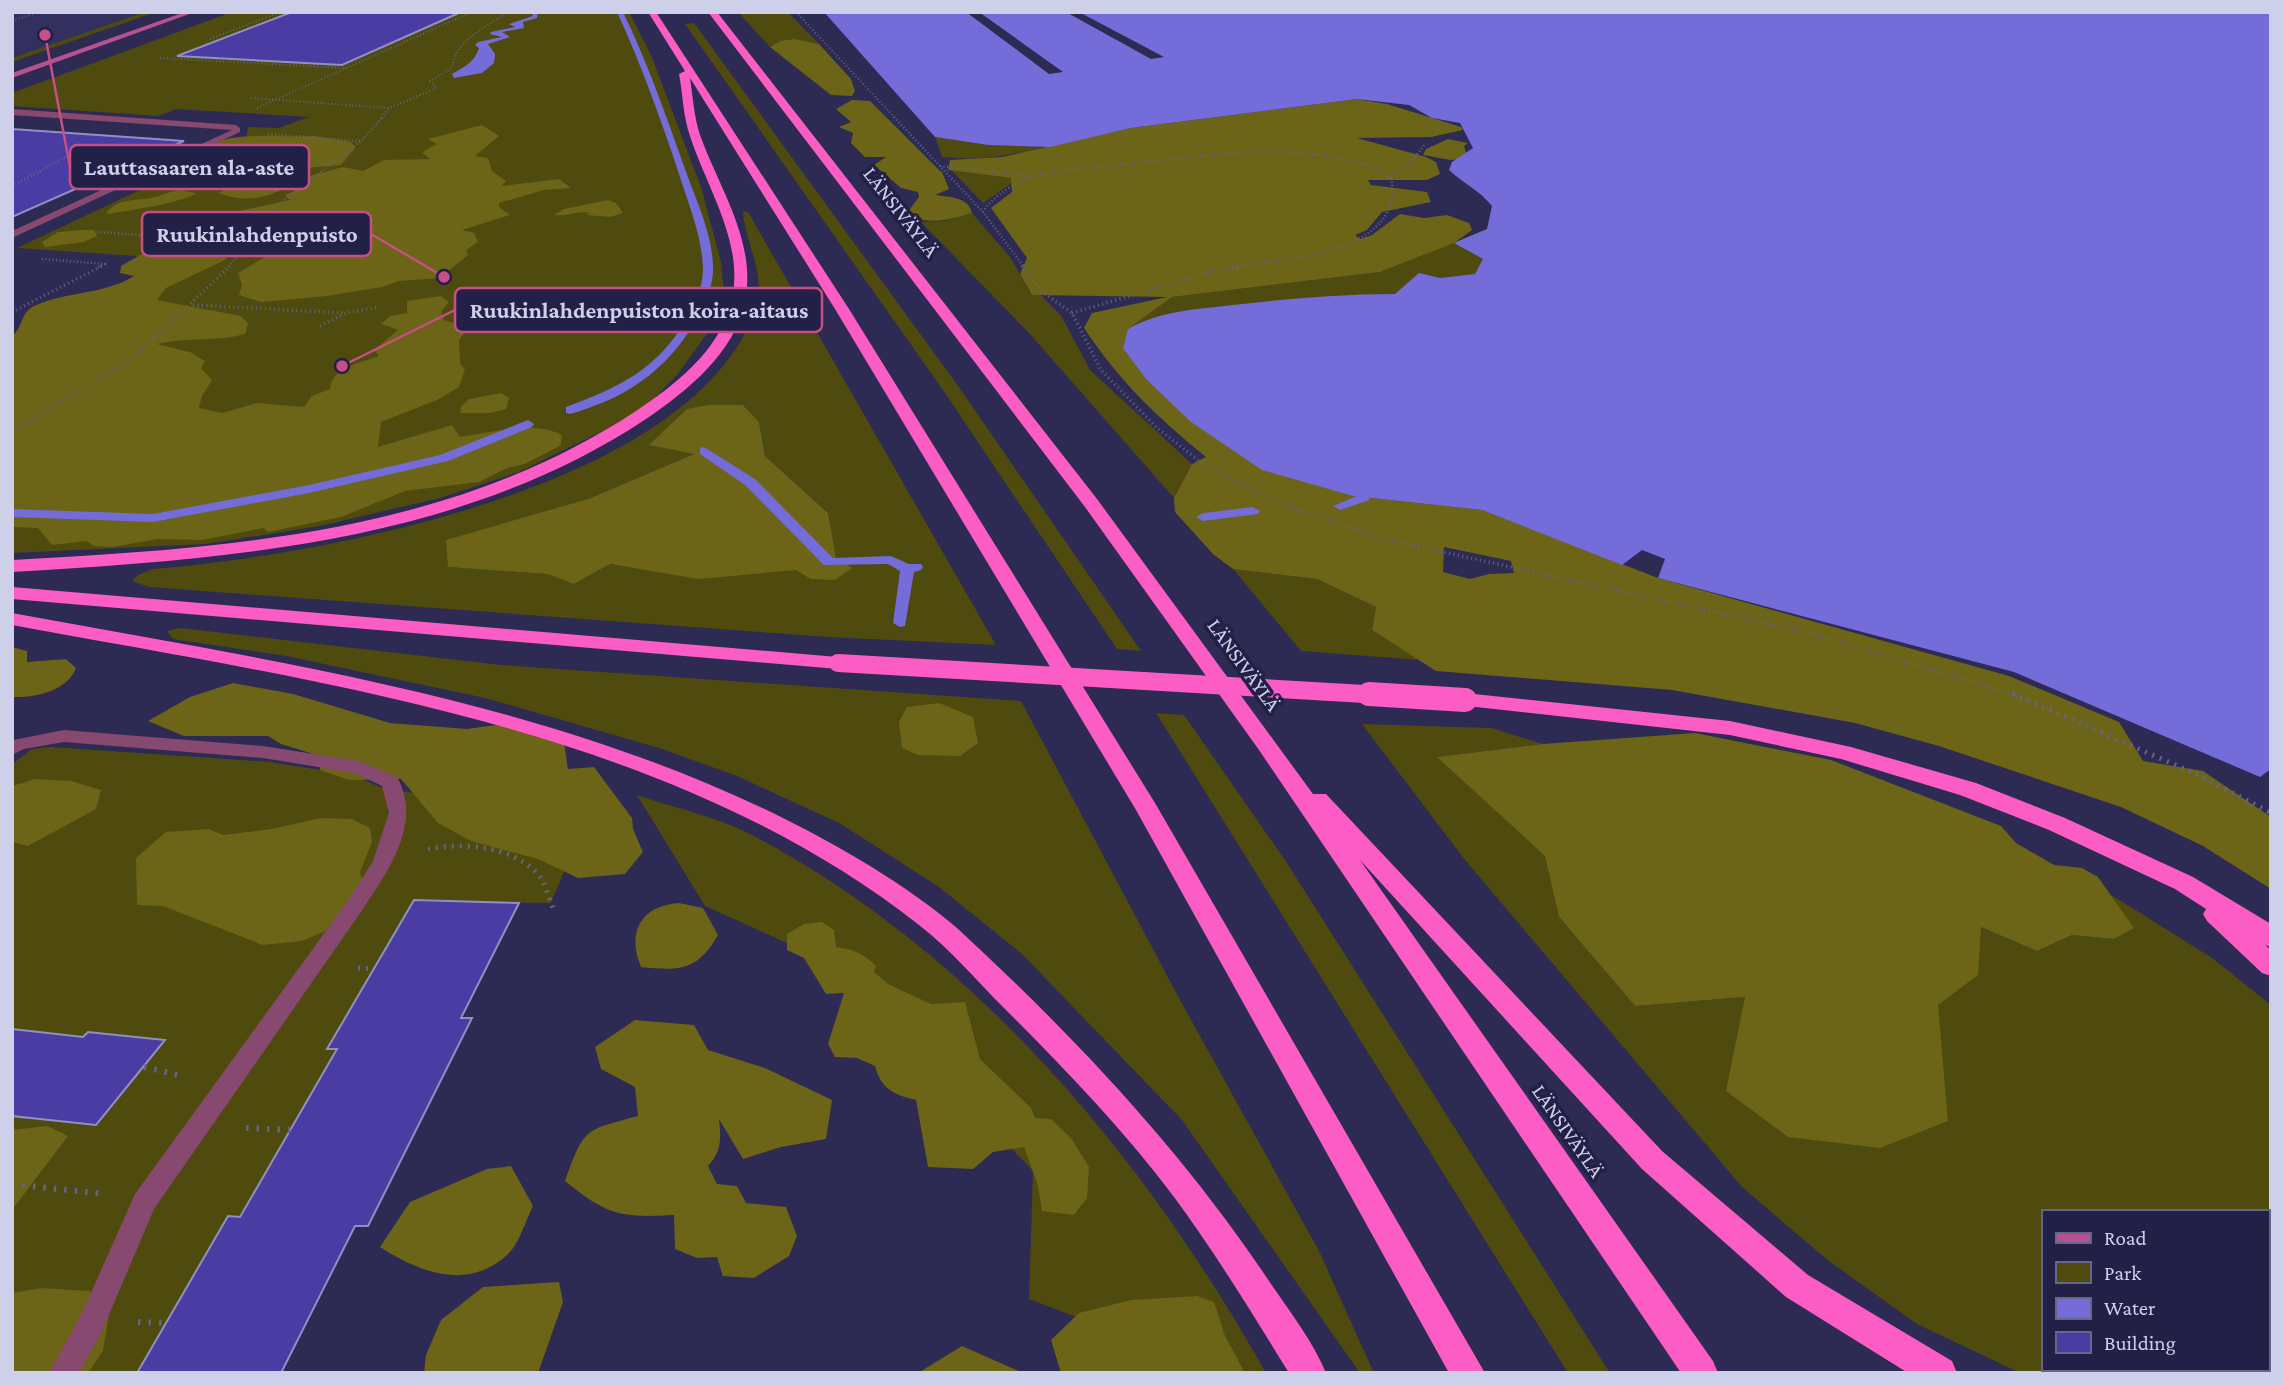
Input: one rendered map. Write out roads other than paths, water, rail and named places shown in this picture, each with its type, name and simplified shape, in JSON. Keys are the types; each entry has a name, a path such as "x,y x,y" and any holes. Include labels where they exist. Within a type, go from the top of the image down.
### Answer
{"highway":[{"path":"652,12 683,65 842,309 1147,809 1468,1373"},
{"name":"LÄNSIVÄYLÄ","path":"712,12 1091,503 1267,745 1701,1373"},
{"path":"12,566 182,554 338,533 476,497 546,471 603,442 638,420 698,371 715,353 738,304 740,290 733,239 694,134 683,65"},
{"path":"12,593 838,663 1465,700 1730,728 1843,752 1981,794 2057,824 2184,883 2271,937"},
{"path":"12,620 463,709 632,761 728,800 796,833 852,866 927,918 1090,1074 1204,1213 1309,1373"},
{"path":"1267,745 1652,1160 1797,1286 1940,1373"},
{"path":"2184,883 2271,966"}],"main road":[{"path":"12,76 192,12"}],"street":[{"path":"12,112 226,125 236,128 236,132 12,235"},
{"path":"12,749 19,744 64,736 262,752 359,767 390,782 399,813 383,862 315,965 224,1086 144,1202 92,1321 63,1373"}],"water":[{"path":"532,12 538,12 537,18 523,22 524,28 502,32 510,37 488,44 495,54 494,63 482,73 454,78 452,74 475,57 479,48 475,45 478,42 502,37 490,34 515,27 509,24 533,16"},
{"path":"824,12 2271,12 2271,769 2260,777 2014,672 1658,578 1665,559 1642,550 1622,565 1482,510 1353,496 1262,470 1191,422 1146,379 1123,348 1128,329 1153,318 1193,310 1314,297 1395,294 1419,273 1440,278 1475,274 1483,259 1454,243 1487,229 1492,206 1449,170 1452,162 1473,148 1460,123 1432,118 1409,105 1357,99 1131,128 1050,147 988,145 935,137"}],"waterway":[{"path":"570,410 627,386 656,366 669,353 693,317 707,280 707,253 697,215 652,88 620,12"},
{"path":"12,513 153,518 309,489 444,458 528,424"},
{"path":"704,451 750,482 829,562 891,560 907,569"},
{"path":"1340,506 1364,497"},
{"path":"1203,517 1253,511"},
{"path":"907,569 916,567"},
{"path":"900,623 907,569"}],"place":[{"name":"Lauttasaaren ala-aste","path":"45,35"},
{"name":"Ruukinlahdenpuisto","path":"444,277"},
{"name":"Ruukinlahdenpuiston koira-aitaus","path":"342,366"}]}
